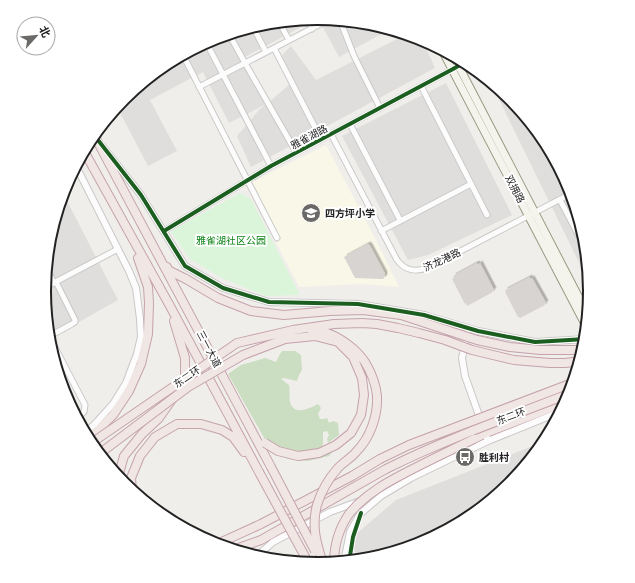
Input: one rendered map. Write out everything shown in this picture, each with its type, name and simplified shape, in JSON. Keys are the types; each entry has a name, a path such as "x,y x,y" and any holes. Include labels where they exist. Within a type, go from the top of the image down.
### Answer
{"highway":[{"name":"三一大道","path":"97,141 320,558"},
{"name":"三一大道","path":"87,157 170,306 305,557"},
{"path":"136,214 168,270 218,298 251,310 284,315 330,310 363,310 401,315 477,340 510,347 540,350 577,350"},
{"path":"93,435 113,415 130,391 141,364 148,334 148,287 128,231"},
{"path":"120,470 124,456 142,434 158,418 185,381 185,358 170,306"},
{"path":"293,330 334,324 377,324 419,333 445,340 472,350 514,360 550,363 575,361"},
{"path":"293,330 326,333 338,338 352,348 369,369 377,395 377,406 370,432 357,452 332,476 317,505 315,517 316,541 321,558"},
{"name":"东二环","path":"96,440 237,344 293,330"},
{"path":"104,451 188,387 243,355 285,339 315,336 338,342 353,357 362,378 364,395 361,414 351,433 336,445 320,453 298,456 278,451 265,443 237,403"},
{"path":"224,541 262,524 409,444 567,385"},
{"name":"东二环","path":"242,547 261,540 386,469 416,454 563,396"},
{"path":"334,557 337,538 349,513 372,491 474,439 487,437 558,406"},
{"path":"131,482 131,478 140,456 155,437 177,424 201,424 222,430 233,437 259,472"}],"main road":[{"name":"双拥路","path":"460,66 582,319"},
{"name":"双拥路","path":"532,215 583,308"}],"street":[{"path":"199,87 319,25"},
{"path":"343,26 354,56 380,108"},
{"path":"282,27 289,40"},
{"path":"256,32 266,52"},
{"path":"232,39 296,152"},
{"path":"209,48 271,166"},
{"path":"274,48 321,139"},
{"path":"186,60 277,238"},
{"name":"雅雀湖路","path":"164,231 271,166 458,65"},
{"path":"421,86 487,215"},
{"path":"350,124 400,220"},
{"name":"济龙港路","path":"331,134 397,260 403,267 414,271 430,267 566,196"},
{"path":"98,140 141,195 185,266 223,288 269,302 358,304 424,315 478,331 536,342 580,339"},
{"path":"79,172 129,271 136,288 141,337 137,354 126,383 113,404 89,429"},
{"path":"381,230 471,184"},
{"path":"560,200 577,233"},
{"path":"51,284 118,249"},
{"path":"52,277 76,320 72,324 54,333"},
{"path":"468,328 462,358 465,376 487,437"},
{"path":"59,355 85,405 84,412 81,414"},
{"path":"345,556 350,532 360,514 381,496 411,478 452,458 487,437 554,414"},
{"path":"263,552 273,542 330,512 373,497 381,496"}],"shaded area":[{"path":"322,25 352,27 383,33 339,57"},
{"path":"303,26 243,58 267,104 292,82 282,55 291,46 316,80 399,38 426,48 435,68 251,167 237,136 266,104 229,123 203,72 150,100 177,151 148,166 120,113 142,91 169,70 200,52 232,39 266,30"},
{"path":"446,83 512,215 428,255 408,260 342,136"},
{"path":"496,94 529,129 557,174 575,223 582,257 583,270"},
{"name":"四方坪小学","path":"326,145 399,287 361,284 299,287 246,185"},
{"path":"67,201 118,300 55,336 51,292 53,257 60,223"},
{"path":"65,376 79,408 78,409"},
{"path":"536,445 506,480 466,513 435,531 419,538 386,549 357,555 349,540 396,500"}],"green space":[{"name":"雅雀湖社区公园","path":"240,193 251,199 300,295 266,296 222,278 190,259 171,232"},
{"path":"282,351 295,351 301,355 302,370 297,381 284,378 281,379 289,385 290,402 292,406 295,409 302,410 318,404 321,408 318,414 320,419 327,418 329,423 333,421 338,423 339,435 328,443 327,439 329,435 327,431 323,432 322,446 333,451 329,456 308,461 288,459 272,452 228,374 241,365 265,358 276,362"}],"building":[{"path":"539,144 557,174 561,184 560,184"},
{"path":"368,244 385,274 383,279 355,278 344,257"},
{"path":"477,263 478,265 480,263 494,290 492,291 493,292 467,306 452,279 454,278 453,276"},
{"path":"530,277 546,303 544,304 545,305 520,318 518,317 505,290"}],"cycle path":[{"path":"164,231 271,166 459,66"},
{"path":"98,140 141,195 185,266 223,288 269,302 358,304 424,315 478,331 535,342 580,339"},
{"path":"350,556 353,537 361,513"}],"place":[{"name":"四方坪小学","path":"311,213"},
{"name":"胜利村","path":"465,457"}]}
